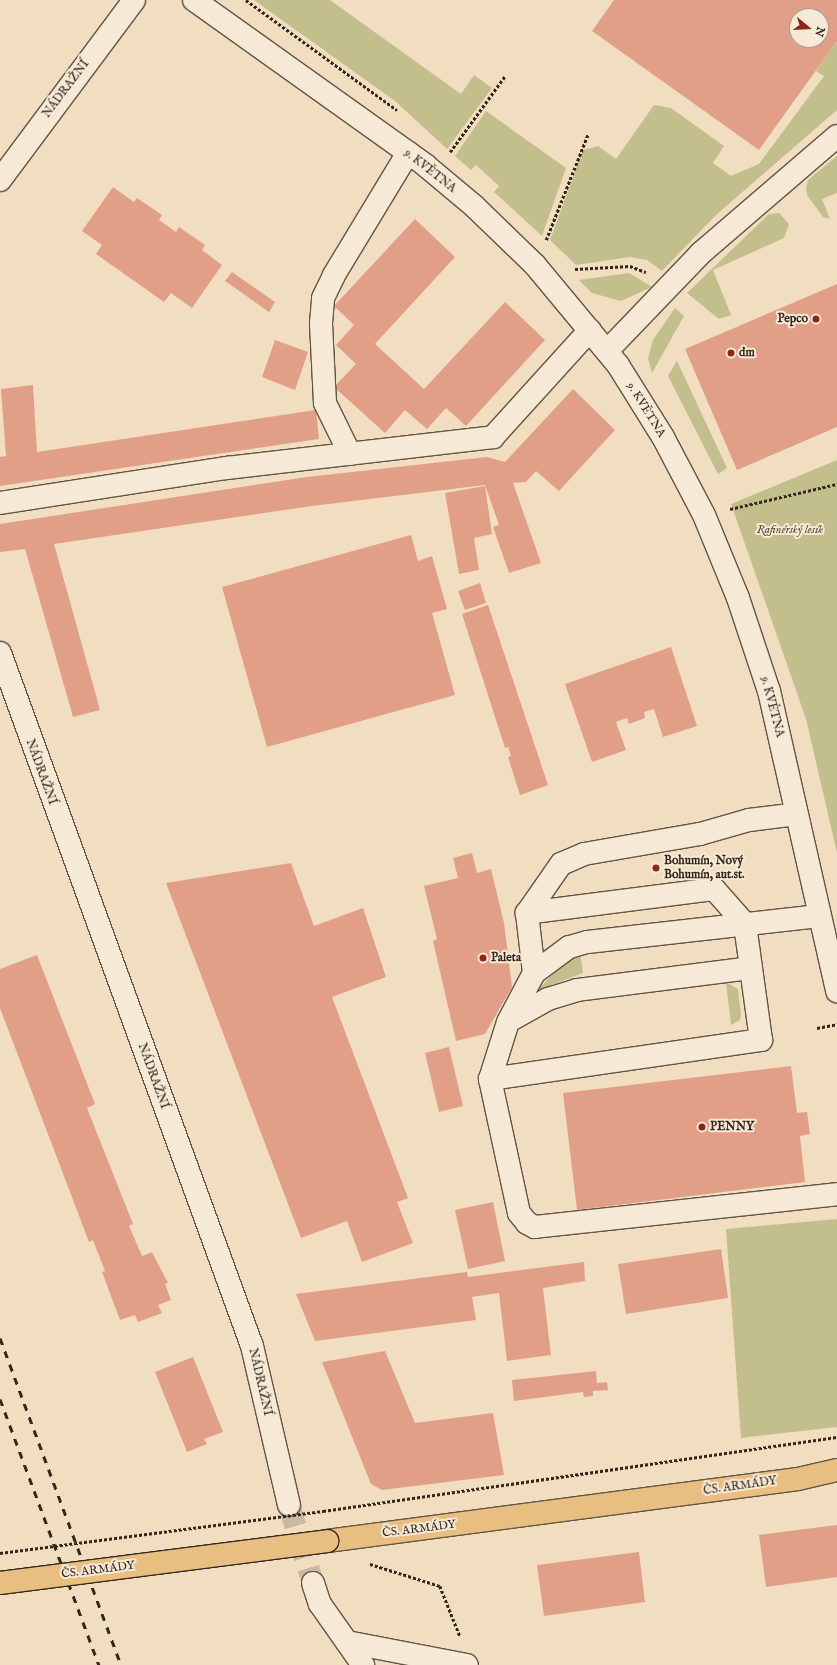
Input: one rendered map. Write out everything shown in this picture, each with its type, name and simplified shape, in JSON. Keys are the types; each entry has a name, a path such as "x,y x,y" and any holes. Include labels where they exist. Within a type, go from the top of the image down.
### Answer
{"main road":[{"name":"ČS. ARMÁDY","path":"0,1583 798,1479 837,1470"}],"street":[{"name":"NÁDRAŽNÍ","path":"0,180 134,0"},
{"name":"9. KVĚTNA","path":"194,0 408,153 474,206 535,265 590,330 606,351 663,437 704,515 738,598 769,691 837,991"},
{"path":"606,351 712,242 837,136"},
{"path":"350,454 325,403 321,323 323,298 334,275 408,153"},
{"path":"0,503 227,468 493,437 590,330"},
{"name":"NÁDRAŽNÍ","path":"0,653 252,1346 289,1505"},
{"path":"534,974 527,913 561,864 584,854 700,834 749,820 798,814"},
{"path":"490,1079 761,1040 745,924 714,889 527,913"},
{"path":"819,916 587,942 569,947 534,974 508,1022 490,1079 519,1213 527,1223 535,1227 837,1194"},
{"path":"508,1022 548,999 577,990 751,968"},
{"path":"313,1583 320,1604 363,1665"},
{"path":"347,1642 467,1665"}],"path":[{"path":"448,156 505,76"},
{"path":"545,242 588,134"},
{"path":"704,515 837,484"},
{"path":"817,1028 837,1024"},
{"path":"0,1553 323,1511 837,1437"},
{"path":"362,1561 440,1586 464,1644"}],"green space":[{"path":"254,0 330,0 461,94 474,75 492,88 447,149 395,101"},
{"path":"837,41 837,110 716,215 662,271 647,260 630,257 576,265 550,240 583,150 598,146 616,159 654,105 671,108 724,146 713,163 731,176 759,164 824,76 816,71"},
{"path":"486,111 566,168 542,236 494,192 499,186 476,165 471,170 455,156"},
{"path":"837,156 837,193 822,199 830,219 823,217 807,195 806,188 808,180"},
{"path":"779,213 789,224 784,238 713,270 731,315 719,319 687,293 769,214"},
{"path":"629,273 652,287 621,301 592,293 579,280"},
{"path":"675,308 684,316 652,373 648,358 653,340"},
{"path":"677,361 727,468 718,474 668,376"},
{"name":"Rafinérský lesík","path":"837,460 837,853 806,719 731,504"},
{"path":"580,952 583,973 551,985 536,999 532,996 569,957"},
{"path":"726,982 738,989 741,1015 740,1020 731,1025"},
{"path":"837,1219 837,1427 741,1438 726,1229"}],"building":[{"path":"614,0 837,0 837,41 759,150 592,31"},
{"path":"113,187 134,202 137,198 162,215 159,220 176,232 179,227 205,245 202,250 222,265 192,308 171,293 164,302 96,254 102,245 82,231"},
{"path":"415,219 455,257 375,344 424,389 505,302 545,340 466,426 446,408 427,429 405,410 385,433 334,387 356,364 336,345 354,325 334,306"},
{"path":"232,272 275,302 269,312 225,281"},
{"path":"837,284 837,427 737,470 685,349"},
{"path":"275,340 308,352 295,390 262,377"},
{"path":"33,385 37,452 316,410 319,439 0,486 0,457 6,456 1,389"},
{"path":"573,389 615,430 559,491 536,471 526,482 513,483 541,563 509,573 493,527 499,525 485,485 312,506 54,544 100,710 73,717 25,549 0,552 0,524 307,477 487,457 505,462"},
{"path":"485,486 492,534 474,538 479,570 459,574 445,493"},
{"path":"411,535 418,561 432,556 447,609 432,613 455,695 267,747 222,587"},
{"path":"480,583 486,603 465,610 458,591"},
{"path":"488,605 548,785 520,795 508,757 511,756 508,747 505,748 462,614"},
{"path":"671,647 697,726 663,737 654,709 644,712 645,718 629,724 627,718 616,722 626,750 592,762 565,684"},
{"path":"472,853 477,873 491,869 504,923 512,987 485,1034 456,1041 433,941 437,939 424,886 458,878 453,858"},
{"path":"291,863 314,926 363,908 386,977 332,997 408,1198 397,1202 413,1243 362,1262 347,1221 301,1238 166,883"},
{"path":"37,955 95,1104 87,1108 133,1224 129,1226 142,1256 152,1252 168,1283 165,1284 171,1300 158,1305 162,1313 138,1322 135,1315 120,1320 102,1272 105,1271 93,1240 89,1242 0,1008 0,969"},
{"path":"449,1047 463,1106 439,1112 425,1053"},
{"path":"791,1066 797,1113 807,1112 810,1134 800,1136 805,1182 577,1210 563,1093"},
{"path":"493,1202 505,1261 468,1269 455,1210"},
{"path":"721,1249 728,1298 626,1314 618,1264"},
{"path":"584,1262 585,1281 543,1288 551,1355 507,1361 499,1293 472,1297 476,1320 315,1341 296,1294 467,1272 468,1277"},
{"path":"385,1351 415,1423 493,1413 504,1475 382,1490 371,1484 322,1362"},
{"path":"193,1357 223,1432 204,1439 207,1444 187,1452 155,1372"},
{"path":"596,1371 597,1383 607,1382 608,1390 593,1391 593,1396 584,1397 583,1392 514,1401 512,1380"},
{"path":"837,1525 837,1577 766,1587 759,1535"},
{"path":"639,1552 645,1602 544,1616 537,1565"}],"tunnel":[{"path":"289,1505 313,1583"}],"railway":[{"path":"0,1338 121,1665"},
{"path":"0,1399 99,1665"}],"place":[{"name":"Pepco","path":"816,319"},
{"name":"dm","path":"731,353"},
{"name":"Bohumín, Nový Bohumín, aut.st.","path":"656,868"},
{"name":"Paleta","path":"483,958"},
{"name":"PENNY","path":"702,1127"}]}
